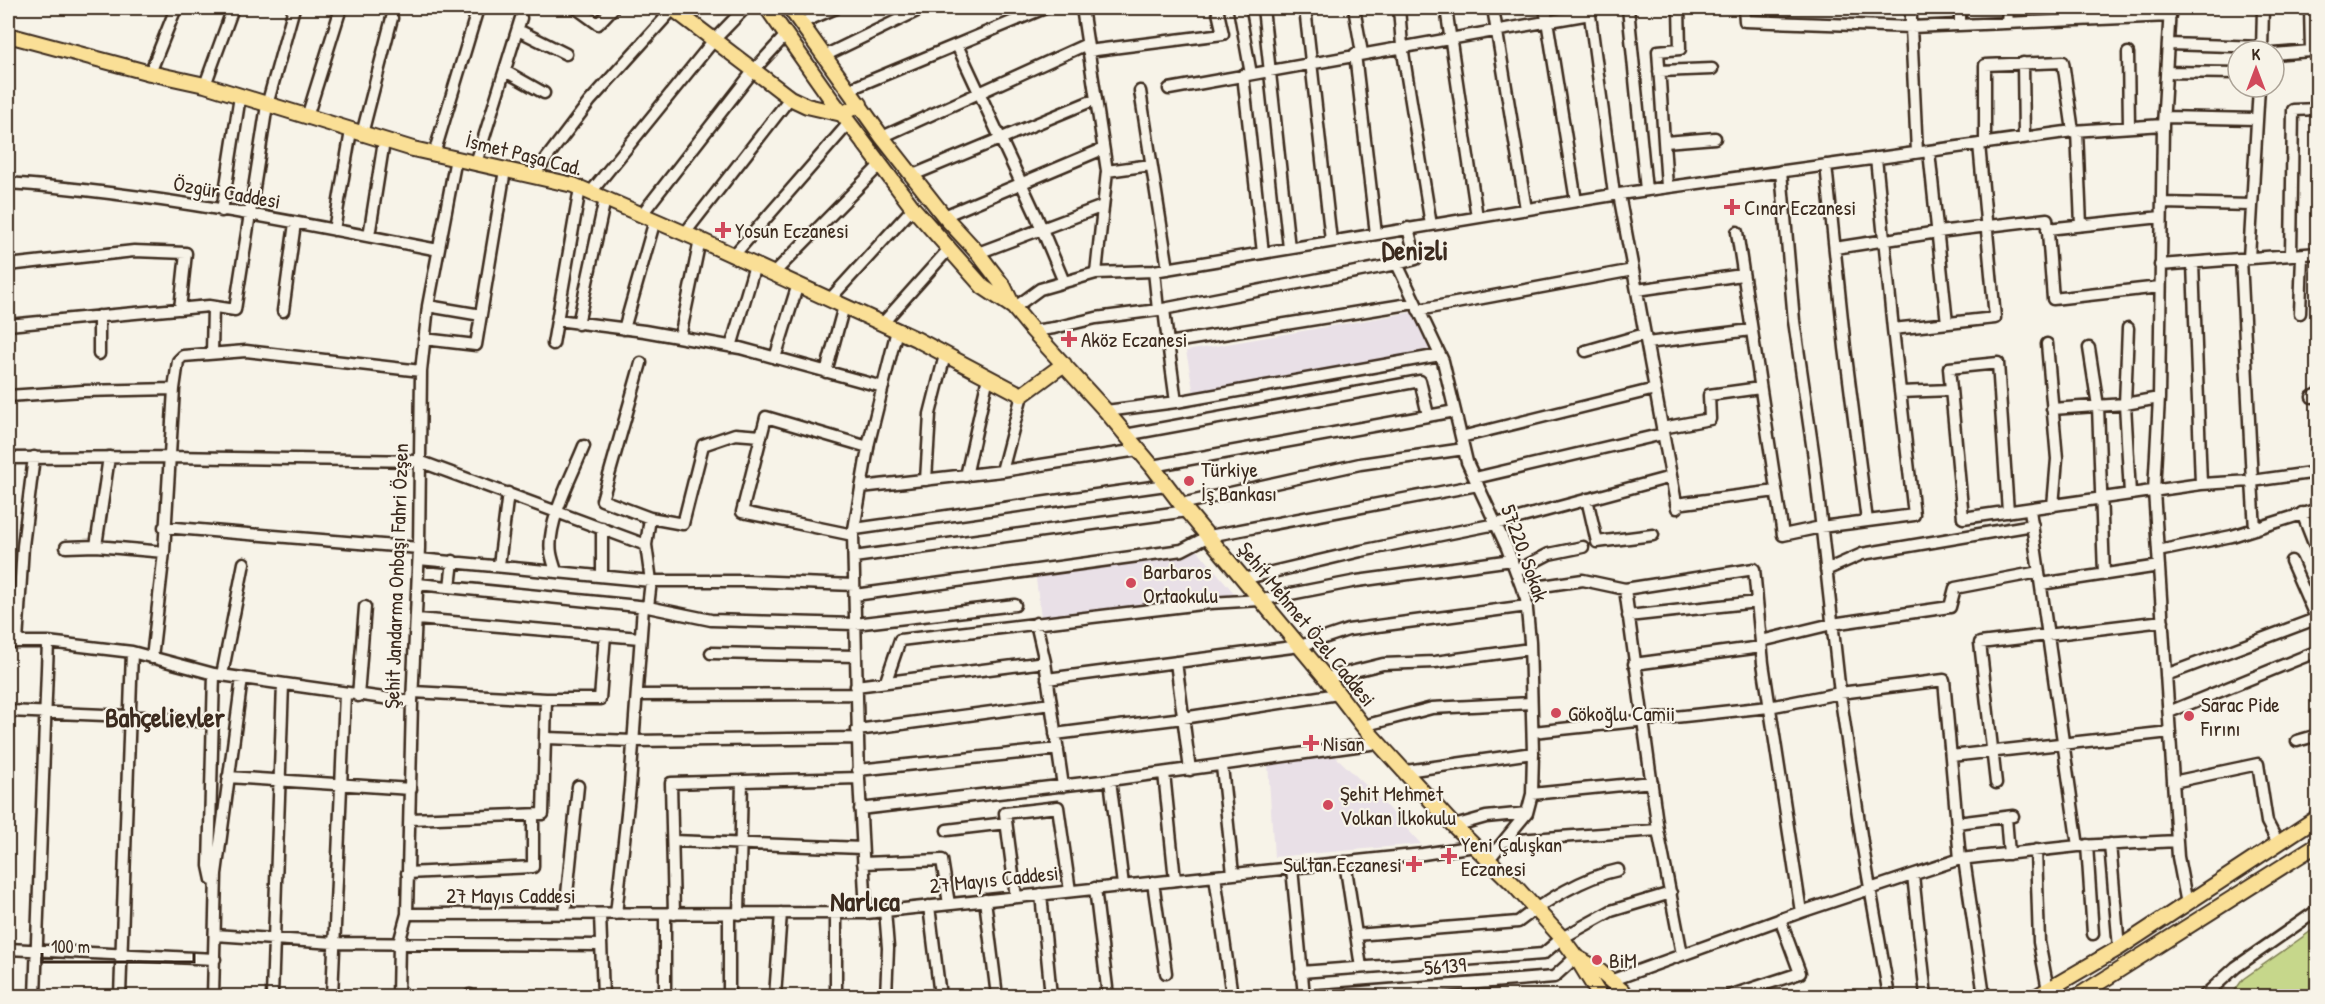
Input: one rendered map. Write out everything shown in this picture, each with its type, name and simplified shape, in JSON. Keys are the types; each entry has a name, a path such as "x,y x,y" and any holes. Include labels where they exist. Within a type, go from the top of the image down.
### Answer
{"main road":[{"path":"673,8 790,98 807,106 846,118"},
{"path":"767,8 831,99 913,208 983,287 1014,308"},
{"path":"790,8 850,89 882,137 944,216 1005,287 1014,308"},
{"name":"İsmet Paşa Cad.","path":"8,35 150,73 205,85 384,141 585,190 897,330 1022,395"},
{"path":"820,109 831,99 850,89"},
{"path":"846,118 860,104"},
{"name":"Şehit Mehmet Özel Caddesi","path":"1014,308 1152,466 1363,726 1454,826 1489,859 1562,938 1600,996"},
{"path":"1022,395 1064,364"},
{"path":"2042,993 2119,948 2318,817"},
{"path":"2078,996 2318,844"},
{"path":"1576,957 1596,968 1628,996"}],"street":[{"path":"150,73 176,8"},
{"path":"205,85 233,8"},
{"path":"8,325 180,309 213,307 235,310 267,105 294,8"},
{"path":"307,117 341,8"},
{"path":"434,154 478,8"},
{"path":"576,8 598,24 613,8"},
{"path":"533,176 590,102 673,8"},
{"path":"553,344 585,190 714,40 746,8"},
{"path":"801,23 836,8"},
{"path":"824,56 923,8"},
{"path":"850,89 1045,8"},
{"path":"1082,8 1107,171 1096,273"},
{"path":"882,137 979,92 1088,47 1223,34 1217,8"},
{"path":"1239,8 1263,253"},
{"path":"1263,8 1289,248"},
{"path":"1305,8 1331,241"},
{"path":"1354,8 1376,234"},
{"path":"1399,8 1402,46 1431,225"},
{"path":"1446,8 1477,217"},
{"path":"1493,8 1526,209"},
{"path":"1545,8 1576,201"},
{"path":"1628,8 1646,190"},
{"path":"1667,187 1658,51 1680,49 1679,8"},
{"path":"1744,8 1745,21 1911,27 2170,12 2164,121 2159,398 2154,491 2177,841 2187,904"},
{"path":"1911,8 1917,152"},
{"path":"1960,8 1960,25"},
{"path":"2007,23 2008,8"},
{"path":"2263,8 2263,39"},
{"path":"2286,53 2311,51 2310,8"},
{"path":"1169,89 1547,21 1589,11 1616,194 1637,290 1677,506 1776,491"},
{"path":"334,230 356,133 392,18"},
{"path":"476,163 521,18"},
{"path":"518,30 567,54"},
{"path":"624,328 649,217 754,70 786,35"},
{"path":"2168,44 2226,47"},
{"path":"957,45 1064,282"},
{"path":"2128,53 2129,127"},
{"path":"1893,329 1995,318 1982,143 1985,65 2063,62 2075,131 2081,225"},
{"path":"2023,63 2024,138"},
{"path":"1659,71 1712,69"},
{"path":"505,70 544,93"},
{"path":"2166,72 2226,74"},
{"path":"1140,91 1168,269"},
{"path":"222,211 240,96"},
{"path":"685,233 790,98"},
{"path":"914,175 1096,99"},
{"path":"2255,529 2245,259 2252,205 2258,99"},
{"path":"2300,314 2296,255 2293,110 2318,109"},
{"path":"734,255 846,118"},
{"path":"1014,308 1040,289 1096,273 1168,269 1616,194 1982,143 2164,121 2256,119"},
{"path":"1665,142 1715,138"},
{"path":"369,236 384,141"},
{"path":"944,216 1103,149"},
{"path":"1929,151 1947,323"},
{"name":"Şehit Jandarma Onbaşı Fahri Özşen","path":"398,996 399,944 407,914 412,697 419,553 421,371 428,306 456,158"},
{"path":"1737,232 1782,535 1821,527 1914,515 1876,158"},
{"path":"774,273 881,164"},
{"path":"1107,171 1151,165"},
{"path":"1826,165 1867,521"},
{"path":"424,339 476,345 505,170"},
{"path":"1781,171 1794,321 1840,693 1889,996"},
{"name":"Özgür Caddesi","path":"8,183 122,195 295,223 438,250"},
{"path":"578,324 605,199"},
{"path":"2162,203 2252,205"},
{"path":"978,253 1103,206"},
{"path":"830,299 913,208"},
{"path":"2047,229 2161,217"},
{"path":"1835,248 1938,232 2047,219 2053,299 2160,287"},
{"path":"283,311 295,223"},
{"path":"1033,331 1096,318 1161,310 1416,259 1408,228"},
{"path":"680,337 700,240"},
{"path":"882,324 948,250"},
{"path":"8,265 134,251 186,253 180,309"},
{"path":"2160,265 2318,253"},
{"path":"2193,262 2201,484"},
{"name":"57220. Sokak","path":"1396,264 1440,355 1464,449 1512,560 1527,606 1533,732 1532,794 1527,813 1489,859"},
{"path":"731,347 755,265"},
{"path":"1168,342 1417,306 1633,270"},
{"path":"1154,271 1168,342 1176,402"},
{"path":"1637,290 1742,275"},
{"path":"775,358 798,284"},
{"path":"428,306 481,315"},
{"path":"826,372 844,306"},
{"path":"212,353 213,307"},
{"path":"99,316 99,354"},
{"path":"557,320 624,328 731,347 883,387"},
{"path":"2127,328 2125,404 2130,495"},
{"path":"866,912 856,690 854,532 868,447 897,330"},
{"path":"1586,351 1646,339 1751,330"},
{"path":"2047,344 2057,459 2053,506"},
{"path":"2089,348 2098,406 2104,574"},
{"path":"152,658 164,552 169,457 178,361 183,356 246,351 421,371"},
{"path":"926,480 930,414 945,355"},
{"path":"1106,411 1176,402 1440,355"},
{"path":"641,363 602,500 650,518 684,524 703,445 735,434 761,436"},
{"path":"2008,512 1998,363 1949,368 1963,518 2030,510 2201,484 2252,481 2318,472"},
{"path":"966,476 988,377"},
{"path":"1125,435 1420,381 1428,416"},
{"path":"164,527 419,553 453,561 651,581 746,581 854,590 1182,550 1209,536 1476,481 1710,419 1708,395 1760,388"},
{"path":"8,396 83,391 174,389"},
{"path":"1461,437 1655,389"},
{"path":"1900,392 1951,390"},
{"path":"1002,471 1022,395"},
{"path":"2052,409 2125,404 2159,398"},
{"path":"1152,466 1455,411"},
{"path":"868,447 766,417 742,512 854,532 1166,485"},
{"path":"556,571 550,551 551,534 584,446"},
{"path":"854,557 1184,508 1360,464 1464,449"},
{"path":"861,487 966,476 1138,450"},
{"path":"96,546 110,457"},
{"path":"8,458 419,460 646,545"},
{"path":"34,458 12,642 48,642 132,652 218,675 358,696 600,699 605,635"},
{"path":"1243,579 1361,551 1496,524 1671,477"},
{"path":"499,565 508,493"},
{"path":"1587,499 1597,542 1653,535"},
{"path":"2158,551 2232,536 2318,509"},
{"path":"2030,510 2064,745 2082,845 2093,934"},
{"path":"2302,513 2318,554"},
{"path":"616,914 634,741 640,638 651,581 646,545 650,518"},
{"path":"1826,570 1862,555 2033,525"},
{"path":"602,528 602,576"},
{"path":"66,547 96,546 164,552"},
{"path":"1516,572 1549,554 1583,547"},
{"path":"886,681 900,640 1036,622 1210,603 1260,600 1357,581 1512,560"},
{"path":"450,587 453,561"},
{"path":"2166,675 2317,618 2291,561"},
{"path":"215,894 209,866 212,722 218,675 244,563"},
{"path":"2041,584 2159,566"},
{"path":"1522,589 1583,580 1624,590 1754,569 1769,707 1801,912"},
{"path":"1634,664 1761,644 1832,624 1950,607 1954,588 2039,572"},
{"path":"418,584 645,607 711,620 855,624 1015,605"},
{"path":"1624,590 1659,831 1682,954"},
{"path":"1628,616 1757,602"},
{"path":"1047,679 1300,646 1348,630 1527,606"},
{"path":"358,696 365,607"},
{"path":"417,619 640,638"},
{"path":"1996,783 1980,643 2163,621"},
{"path":"1036,622 1045,662 1063,786"},
{"path":"35,996 48,642"},
{"path":"1326,678 1383,664 1435,662 1530,649"},
{"path":"2169,712 2318,651"},
{"path":"120,996 132,652"},
{"path":"711,654 856,656"},
{"path":"637,695 856,690 886,681 1045,662"},
{"path":"1176,662 1190,770"},
{"path":"213,996 215,894 242,678"},
{"path":"1533,732 1769,707 1840,693 1944,680 1957,823 1984,996"},
{"path":"273,996 283,684"},
{"path":"332,996 345,694"},
{"path":"1055,734 1183,718 1338,694"},
{"path":"410,819 543,814 546,699"},
{"path":"1363,726 1432,708 1532,703"},
{"path":"546,738 634,741 858,734 1051,704"},
{"path":"8,711 212,722"},
{"path":"1951,756 2170,732"},
{"path":"2297,741 2318,735"},
{"path":"860,809 1222,766 1378,743"},
{"path":"665,996 673,841 671,783 859,774 1058,749"},
{"path":"1406,771 1533,753"},
{"path":"2173,782 2258,764 2267,822 2278,843"},
{"path":"1222,766 1233,874"},
{"path":"1164,773 1175,880"},
{"path":"228,777 411,789"},
{"path":"1110,780 1123,885"},
{"path":"729,996 741,843 742,781"},
{"path":"1532,794 1652,782"},
{"path":"565,914 578,786"},
{"path":"1017,897 1005,813 1058,807 1070,891"},
{"path":"1454,826 1486,817 1527,813"},
{"path":"407,873 533,867 533,815"},
{"path":"1957,823 2009,816 2009,854"},
{"path":"947,830 1006,823"},
{"path":"1504,841 1659,831"},
{"path":"673,841 862,848"},
{"path":"1610,981 1780,919 1962,859 2082,845 2177,841"},
{"path":"2110,844 2119,948"},
{"name":"27 Mayıs Caddesi","path":"407,914 866,912 1423,854 1475,846"},
{"path":"2036,850 2042,993"},
{"path":"863,863 942,860 949,904"},
{"path":"1345,862 1361,967"},
{"path":"1292,868 1304,996"},
{"path":"1356,935 1518,922 1535,909 1599,874 1618,870"},
{"path":"1913,875 1926,996"},
{"path":"1215,876 1232,996"},
{"path":"1152,882 1166,973"},
{"path":"1095,888 1108,996"},
{"path":"1302,972 1543,954 1562,938 1611,911 1671,893"},
{"path":"1041,894 1051,996"},
{"path":"985,900 996,988"},
{"path":"929,906 940,996"},
{"path":"885,910 888,948 886,996"},
{"path":"2204,996 2236,967 2318,910"},
{"path":"775,996 781,913"},
{"path":"836,913 836,996"},
{"path":"600,914 603,996"},
{"path":"1729,996 1800,973 1780,919"},
{"path":"215,935 334,944 600,945"},
{"path":"8,949 215,958"},
{"name":"56139","path":"1311,996 1554,977 1576,957"}],"shaded area":[{"path":"1425,310 1433,354 1194,394 1186,351"},
{"name":"Barbaros Ortaokulu","path":"1195,547 1235,594 1041,617 1035,572"},
{"name":"Şehit Mehmet Volkan İlkokulu","path":"1333,754 1376,795 1421,844 1274,857 1268,763"}],"green space":[{"path":"2317,927 2317,996 2231,996 2243,979"}],"place":[{"name":"Cınar Eczanesi","path":"1732,207"},
{"name":"Yosun Eczanesi","path":"723,230"},
{"name":"Aköz Eczanesi","path":"1069,339"},
{"name":"Türkiye İş Bankası","path":"1189,481"},
{"name":"Barbaros Ortaokulu","path":"1131,583"},
{"name":"Gökoğlu Camii","path":"1556,713"},
{"name":"Sarac Pide Fırını","path":"2189,716"},
{"name":"Nisan","path":"1311,743"},
{"name":"Şehit Mehmet Volkan İlkokulu","path":"1328,805"},
{"name":"Yeni Çalışkan Eczanesi","path":"1449,856"},
{"name":"Sultan Eczanesi","path":"1414,864"},
{"name":"BiM","path":"1597,960"}],"district":[{"name":"Denizli","path":"1415,250"},
{"name":"Bahçelievler","path":"165,717"},
{"name":"Narlıca","path":"865,901"}]}
